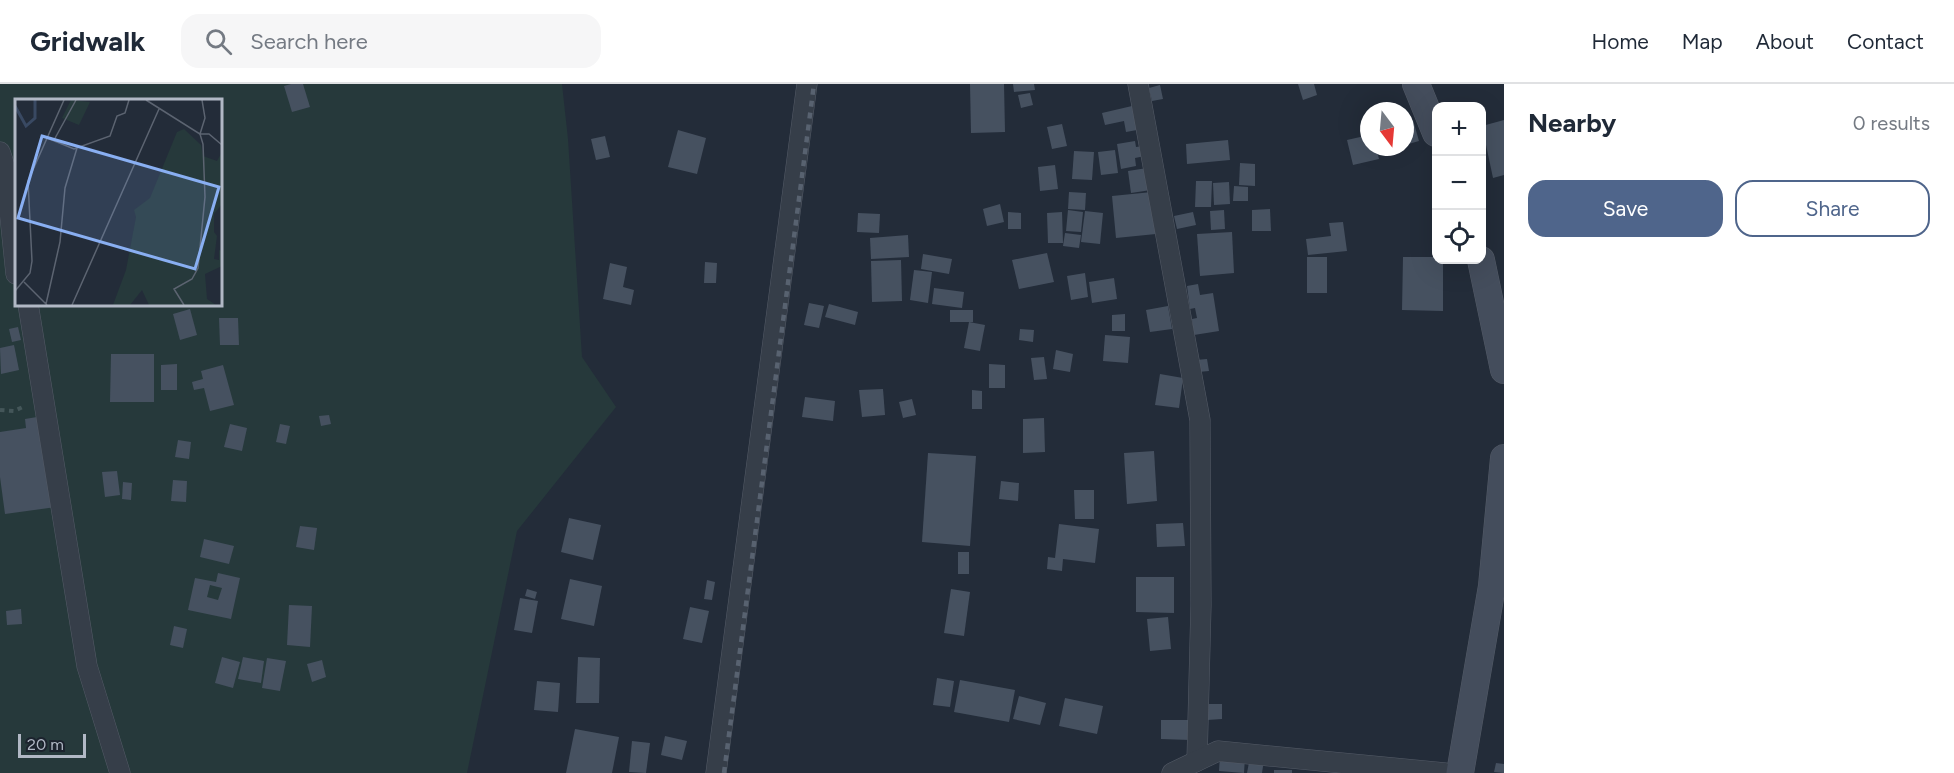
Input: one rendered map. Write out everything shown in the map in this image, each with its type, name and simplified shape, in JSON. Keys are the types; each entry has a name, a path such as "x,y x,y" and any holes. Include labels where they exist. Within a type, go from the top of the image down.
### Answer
{"main road":[{"path":"1416,84 1432,121"},
{"path":"1482,264 1504,370"},
{"path":"1460,773 1492,586 1504,458"}],"street":[{"path":"716,773 807,84"},
{"path":"1137,84 1200,420 1202,605 1197,761"},
{"path":"0,152 5,168 15,264"},
{"path":"28,306 87,666 120,773"},
{"path":"1172,773 1218,751 1400,771 1445,773"}],"shaded area":[{"path":"0,84 562,84 568,139 582,357 616,407 517,531 467,773 0,773"}],"building":[{"path":"303,84 310,107 292,112 284,86"},
{"path":"970,84 1004,84 1005,132 971,133"},
{"path":"1013,84 1034,84 1035,90 1014,92"},
{"path":"1298,84 1314,84 1317,95 1303,100"},
{"path":"1160,85 1163,99 1152,101 1149,88"},
{"path":"1030,93 1033,105 1021,108 1018,95"},
{"path":"1132,106 1137,130 1126,132 1124,121 1105,125 1102,113"},
{"path":"1504,120 1504,175 1493,178 1486,145 1486,125"},
{"path":"1062,124 1067,146 1052,149 1047,127"},
{"path":"1414,124 1419,141 1414,142"},
{"path":"678,130 706,138 697,174 668,167"},
{"path":"605,136 610,157 596,160 591,139"},
{"path":"1360,137 1360,156 1378,156 1379,159 1353,165 1347,140"},
{"path":"1228,140 1230,160 1187,164 1186,144"},
{"path":"1135,141 1136,147 1143,146 1145,156 1135,158 1136,166 1121,169 1117,144"},
{"path":"1115,150 1118,173 1101,175 1098,152"},
{"path":"1074,151 1094,152 1092,180 1072,179"},
{"path":"1240,163 1255,164 1255,186 1239,185"},
{"path":"1055,165 1058,189 1040,191 1038,167"},
{"path":"1147,168 1151,190 1131,193 1128,171"},
{"path":"1196,181 1212,181 1211,207 1195,207"},
{"path":"1229,182 1230,204 1214,205 1213,183"},
{"path":"1234,186 1248,187 1248,201 1233,201"},
{"path":"1069,192 1086,193 1085,210 1068,209"},
{"path":"1152,192 1156,234 1116,238 1112,196"},
{"path":"1000,204 1004,222 987,226 983,209"},
{"path":"1270,209 1271,231 1252,231 1252,210"},
{"path":"1068,210 1083,212 1081,232 1066,231"},
{"path":"1224,210 1225,229 1211,230 1210,211"},
{"path":"1085,211 1103,213 1100,244 1081,242"},
{"path":"1008,212 1021,213 1021,229 1008,229"},
{"path":"1062,212 1063,243 1048,243 1047,213"},
{"path":"1193,212 1196,225 1177,229 1174,216"},
{"path":"858,213 880,214 879,233 857,232"},
{"path":"1343,222 1347,251 1308,255 1306,239 1331,236 1329,223"},
{"path":"1232,232 1234,273 1200,276 1197,234"},
{"path":"1065,233 1081,235 1079,248 1063,246"},
{"path":"908,235 909,257 871,259 870,238"},
{"path":"1047,253 1054,282 1019,289 1012,260"},
{"path":"923,254 952,259 949,274 921,269"},
{"path":"1307,257 1327,257 1327,293 1307,293"},
{"path":"1403,257 1432,257 1432,264 1443,264 1443,311 1402,310"},
{"path":"901,260 902,301 872,302 871,261"},
{"path":"705,262 717,263 716,283 704,283"},
{"path":"610,263 627,267 623,287 634,290 631,305 603,299"},
{"path":"914,270 932,272 928,303 910,300"},
{"path":"1085,273 1088,297 1071,300 1067,276"},
{"path":"1114,278 1117,299 1092,303 1089,282"},
{"path":"1198,284 1200,295 1213,293 1219,331 1194,335 1192,319 1197,318 1195,308 1190,309 1187,286"},
{"path":"934,288 964,292 962,308 932,304"},
{"path":"809,303 824,306 819,328 804,325"},
{"path":"829,304 858,312 855,325 825,317"},
{"path":"1168,306 1172,329 1150,332 1146,310"},
{"path":"190,309 197,335 180,340 173,314"},
{"path":"950,310 973,310 973,322 950,322"},
{"path":"1125,314 1125,331 1112,331 1112,315"},
{"path":"219,318 238,318 239,345 220,345"},
{"path":"969,322 985,325 980,351 964,348"},
{"path":"18,327 21,340 12,342 9,329"},
{"path":"1020,329 1034,330 1033,342 1019,340"},
{"path":"1105,335 1130,337 1128,363 1103,361"},
{"path":"14,345 19,370 1,374 0,348"},
{"path":"1056,350 1073,354 1070,372 1053,369"},
{"path":"111,354 154,354 154,402 110,402"},
{"path":"1044,357 1047,379 1034,380 1031,358"},
{"path":"1207,359 1209,371 1198,372 1196,360"},
{"path":"177,364 177,390 161,390 161,365"},
{"path":"989,364 1005,365 1005,388 989,388"},
{"path":"223,365 234,405 210,411 204,388 194,390 192,382 203,379 201,371"},
{"path":"1160,374 1183,378 1179,408 1155,405"},
{"path":"883,389 885,415 862,417 859,390"},
{"path":"972,390 982,391 982,409 972,409"},
{"path":"805,397 835,401 833,421 802,417"},
{"path":"912,399 916,415 903,418 899,402"},
{"path":"329,415 331,424 321,426 319,416"},
{"path":"43,416 56,507 5,514 0,477 0,432 26,428 25,419"},
{"path":"1044,418 1045,452 1023,453 1023,419"},
{"path":"230,424 247,428 242,451 224,447"},
{"path":"280,424 290,426 286,444 276,442"},
{"path":"178,440 191,442 189,459 175,457"},
{"path":"1154,451 1157,501 1127,504 1124,453"},
{"path":"928,453 976,456 970,546 922,542"},
{"path":"117,471 120,495 105,497 102,472"},
{"path":"173,480 187,481 186,502 171,501"},
{"path":"1001,481 1019,483 1018,501 999,499"},
{"path":"123,482 132,483 131,500 122,499"},
{"path":"1074,490 1094,490 1094,519 1075,519"},
{"path":"569,518 601,525 593,560 561,552"},
{"path":"1183,523 1185,546 1157,547 1156,524"},
{"path":"1059,524 1099,529 1095,563 1063,559 1062,571 1047,569 1048,557 1055,558"},
{"path":"300,526 317,528 314,550 296,547"},
{"path":"204,539 234,546 229,564 200,557"},
{"path":"958,552 969,552 969,574 958,574"},
{"path":"218,573 240,578 231,619 188,610 195,578 216,582","holes":["210,585 222,588 218,600 207,597"]},
{"path":"1136,577 1174,577 1174,613 1136,612"},
{"path":"570,579 602,586 594,626 561,619"},
{"path":"707,580 715,582 712,600 704,599"},
{"path":"527,589 537,592 535,599 525,596"},
{"path":"951,589 970,592 964,636 944,633"},
{"path":"520,598 538,601 532,633 514,630"},
{"path":"289,605 312,606 310,647 287,645"},
{"path":"690,607 709,611 702,643 683,639"},
{"path":"21,609 22,624 7,625 6,611"},
{"path":"1168,617 1171,649 1150,651 1147,619"},
{"path":"174,626 187,629 183,648 170,645"},
{"path":"222,657 240,662 233,688 215,683"},
{"path":"243,657 264,661 261,683 238,679"},
{"path":"578,657 600,658 599,703 576,703"},
{"path":"267,658 286,661 280,691 262,688"},
{"path":"322,660 326,677 312,682 307,664"},
{"path":"937,678 954,681 950,707 933,705"},
{"path":"960,680 1015,690 1009,722 954,712"},
{"path":"537,681 560,683 558,712 534,710"},
{"path":"1019,696 1046,703 1040,725 1013,719"},
{"path":"1065,698 1103,706 1097,734 1059,726"},
{"path":"1207,704 1222,704 1222,719 1207,720"},
{"path":"1161,720 1191,720 1190,740 1161,739"},
{"path":"575,729 619,737 612,773 566,773"},
{"path":"665,736 687,741 682,760 661,755"},
{"path":"632,741 650,743 646,773 629,772"},
{"path":"1220,756 1245,758 1244,773 1219,771"},
{"path":"1250,757 1264,760 1262,773 1247,773"},
{"path":"1496,763 1504,764 1504,773 1494,772"},
{"path":"1274,770 1292,770 1292,773 1274,773"}],"railway":[{"path":"724,773 814,84"}]}
